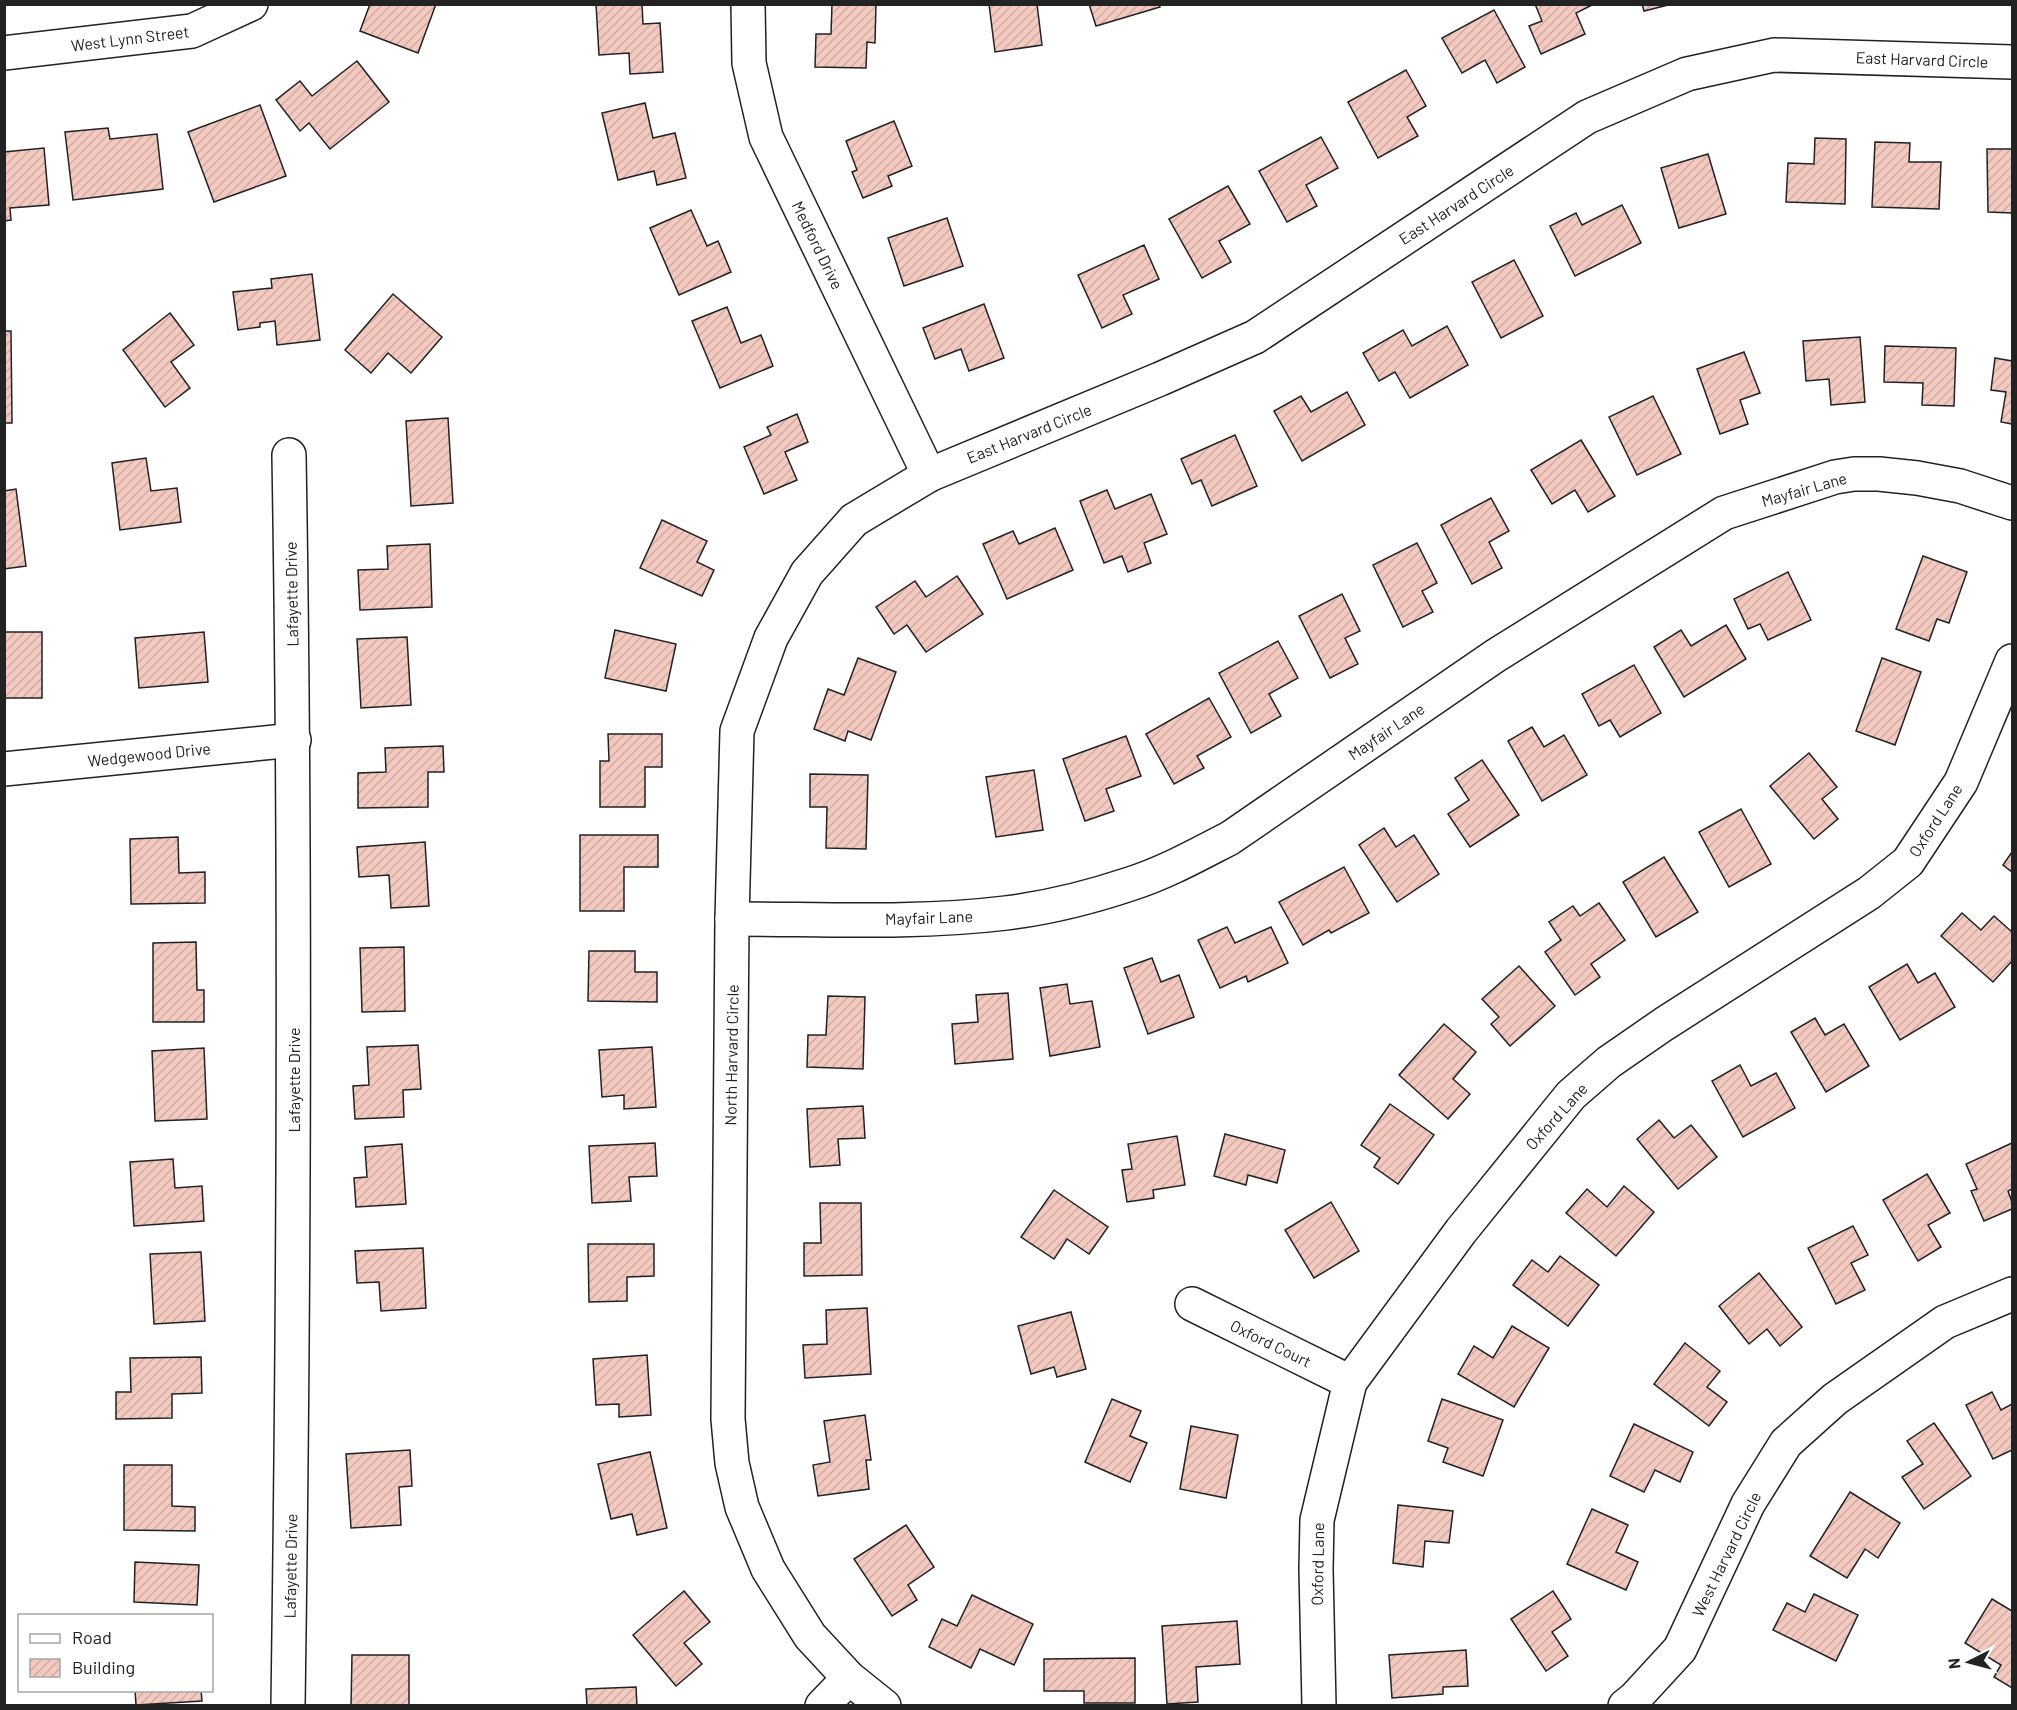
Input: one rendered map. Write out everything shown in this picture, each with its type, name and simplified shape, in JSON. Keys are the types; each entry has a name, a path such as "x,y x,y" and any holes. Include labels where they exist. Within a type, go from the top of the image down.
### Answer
{"street":[{"name":"West Lynn Street","path":"4,53 192,31 251,4"},
{"name":"Medford Drive","path":"748,4 749,63 766,137 929,475"},
{"name":"East Harvard Circle","path":"929,475 1160,379 1255,336 1587,117 1687,74 1774,55 2013,62"},
{"name":"Lafayette Drive","path":"288,1706 293,1395 294,740 289,455"},
{"name":"Mayfair Lane","path":"732,919 924,919 1007,913 1132,884 1184,862 1230,838 1496,656 1724,513 1835,477 1854,474 1917,478 1960,486 2013,503"},
{"name":"North Harvard Circle","path":"849,1678 810,1636 768,1569 742,1507 732,1462 727,1367 732,919 737,731 771,638 807,573 854,520 929,475"},
{"name":"Oxford Lane","path":"1319,1706 1317,1520 1350,1382 1461,1231 1571,1095 1609,1062 1664,1024 1869,893 1908,862 1961,782 2013,661"},
{"name":"Wedgewood Drive","path":"4,769 294,740"},
{"name":"West Harvard Circle","path":"1625,1706 1680,1649 1748,1504 1786,1443 1835,1399 1945,1322 2013,1294"},
{"name":"Oxford Court","path":"1192,1304 1350,1382"},
{"path":"822,1706 849,1678 884,1706"}],"building":[{"path":"370,4 436,4 418,53 360,31"},
{"path":"596,4 642,4 643,24 660,23 663,72 630,74 629,53 599,55"},
{"path":"832,4 876,4 875,43 867,42 866,68 815,67 816,34 831,34"},
{"path":"989,4 1037,4 1042,45 995,52"},
{"path":"1089,4 1159,4 1160,7 1096,26"},
{"path":"1535,4 1594,4 1576,13 1585,34 1541,54 1529,26 1542,21"},
{"path":"1642,4 1672,4 1644,11"},
{"path":"1494,10 1525,67 1497,83 1485,60 1462,73 1442,38"},
{"path":"357,61 389,102 330,149 309,123 300,131 276,100 300,81 312,96"},
{"path":"1406,70 1426,106 1407,117 1418,136 1378,158 1348,102"},
{"path":"645,103 653,138 675,133 686,178 657,185 654,171 618,180 602,113"},
{"path":"260,105 286,176 214,202 188,132"},
{"path":"894,121 912,166 888,176 892,186 863,198 852,172 857,170 846,141"},
{"path":"108,128 110,139 157,134 163,189 73,200 65,132"},
{"path":"1321,137 1338,168 1306,185 1317,206 1287,222 1259,171"},
{"path":"1815,138 1846,139 1845,204 1786,202 1788,163 1814,164"},
{"path":"1875,142 1910,143 1909,162 1941,162 1939,209 1872,207"},
{"path":"44,148 49,205 10,208 11,220 4,221 4,152"},
{"path":"1987,149 2012,149 2012,213 1988,212"},
{"path":"1708,154 1726,214 1679,228 1661,168"},
{"path":"1228,186 1250,224 1219,241 1231,262 1202,278 1169,219"},
{"path":"1622,205 1641,243 1575,276 1550,226 1576,213 1582,225"},
{"path":"691,210 707,246 718,241 731,272 679,295 650,228"},
{"path":"947,218 963,266 904,286 888,238"},
{"path":"1144,245 1159,279 1123,295 1132,314 1102,328 1078,275"},
{"path":"1514,260 1543,316 1501,338 1472,282"},
{"path":"312,274 320,340 277,345 275,321 260,323 260,327 238,330 233,292 272,288 271,279"},
{"path":"393,294 442,337 411,373 388,353 371,373 345,350"},
{"path":"984,304 1004,358 969,371 961,349 935,359 923,328"},
{"path":"727,307 741,343 761,335 773,366 720,388 692,321"},
{"path":"170,313 194,345 171,362 190,388 165,407 123,350"},
{"path":"1447,326 1468,365 1410,398 1395,372 1379,381 1363,353 1403,330 1412,346"},
{"path":"4,331 11,331 12,423 4,423"},
{"path":"1860,337 1865,402 1831,405 1829,379 1806,381 1803,341"},
{"path":"1885,346 1956,348 1954,406 1922,405 1923,383 1884,382"},
{"path":"1744,352 1760,393 1740,400 1748,424 1720,434 1697,369"},
{"path":"1995,358 2012,361 2012,424 2001,422 2006,392 1991,390"},
{"path":"1347,392 1365,425 1302,461 1274,411 1301,396 1311,412"},
{"path":"1653,396 1681,454 1637,475 1609,417"},
{"path":"797,414 808,442 785,452 797,480 764,494 744,447 771,435 767,427"},
{"path":"448,418 453,503 411,506 406,421"},
{"path":"1235,435 1257,486 1212,506 1201,480 1192,484 1181,459"},
{"path":"1581,440 1615,496 1588,512 1575,490 1552,504 1531,470"},
{"path":"146,458 151,491 177,488 181,522 120,530 112,463"},
{"path":"16,489 26,566 4,569 4,491"},
{"path":"1107,490 1115,509 1151,494 1167,534 1144,543 1151,563 1128,572 1122,556 1104,563 1080,501"},
{"path":"1491,498 1509,531 1489,542 1502,568 1472,584 1441,525"},
{"path":"662,520 707,541 697,562 714,570 702,596 640,568"},
{"path":"1055,528 1073,570 1007,599 983,544 1013,531 1019,544"},
{"path":"1417,543 1437,583 1422,591 1433,612 1403,627 1373,565"},
{"path":"430,544 432,607 360,610 358,570 388,569 387,546"},
{"path":"1923,556 1967,572 1949,623 1937,619 1929,641 1896,629"},
{"path":"1788,572 1811,620 1768,640 1760,624 1748,629 1734,599"},
{"path":"957,576 983,614 926,652 907,625 894,634 876,607 915,581 926,597"},
{"path":"1342,594 1360,631 1345,638 1358,664 1330,678 1299,616"},
{"path":"1726,625 1746,659 1684,697 1654,647 1681,630 1691,646"},
{"path":"615,630 676,644 666,691 605,678"},
{"path":"4,632 42,632 42,698 4,698"},
{"path":"204,632 208,682 139,688 135,638"},
{"path":"407,637 411,705 361,708 357,639"},
{"path":"1278,641 1298,678 1269,694 1281,716 1251,733 1219,673"},
{"path":"858,658 896,672 871,740 848,731 845,741 814,729 828,689 844,695"},
{"path":"1882,658 1921,672 1895,745 1856,731"},
{"path":"1634,665 1661,713 1620,737 1610,720 1599,726 1582,694"},
{"path":"1209,698 1231,737 1197,756 1204,768 1174,784 1146,734"},
{"path":"1532,727 1544,747 1564,735 1587,775 1542,801 1508,741"},
{"path":"608,734 662,734 662,767 645,767 645,807 600,807 600,761 609,761"},
{"path":"1126,736 1141,776 1106,789 1114,811 1085,821 1063,759"},
{"path":"443,746 444,772 428,772 428,807 358,808 358,773 386,772 385,748"},
{"path":"1809,753 1837,787 1822,799 1838,819 1814,839 1770,786"},
{"path":"1482,760 1519,815 1470,847 1448,814 1469,800 1455,778"},
{"path":"1034,770 1043,830 996,837 986,777"},
{"path":"810,774 868,775 866,849 826,848 827,807 810,807"},
{"path":"1741,809 1771,864 1729,887 1699,832"},
{"path":"1384,828 1396,847 1414,835 1439,874 1397,902 1359,845"},
{"path":"580,835 658,835 658,867 624,867 624,911 580,911"},
{"path":"178,837 179,873 205,872 205,903 131,904 130,839"},
{"path":"425,842 429,906 391,908 389,875 359,877 357,847"},
{"path":"2012,852 2012,872 2003,865"},
{"path":"1664,857 1698,912 1656,937 1623,882"},
{"path":"1344,867 1369,913 1331,933 1329,930 1303,945 1279,902"},
{"path":"1599,903 1625,940 1591,964 1600,977 1575,995 1545,952 1561,940 1549,922 1573,906 1580,916"},
{"path":"1962,913 1981,930 1994,916 2012,932 2012,961 1993,982 1941,936"},
{"path":"1227,927 1235,943 1271,927 1288,963 1248,982 1246,976 1220,988 1198,940"},
{"path":"196,942 197,990 204,990 204,1022 153,1022 153,943"},
{"path":"404,947 405,1011 362,1012 360,948"},
{"path":"589,951 635,951 635,972 657,972 657,1002 588,1001"},
{"path":"1152,958 1161,982 1179,975 1194,1017 1148,1034 1124,968"},
{"path":"1907,964 1918,983 1935,973 1955,1007 1900,1040 1869,987"},
{"path":"1519,966 1555,1006 1510,1046 1491,1024 1499,1017 1482,999"},
{"path":"1067,984 1070,1004 1092,1001 1100,1047 1050,1056 1040,988"},
{"path":"1008,993 1013,1059 955,1064 952,1024 978,1022 976,995"},
{"path":"828,996 865,997 863,1069 807,1067 808,1035 826,1035"},
{"path":"1815,1018 1825,1035 1844,1024 1869,1066 1826,1092 1791,1032"},
{"path":"1444,1024 1476,1052 1453,1079 1470,1094 1448,1119 1399,1075"},
{"path":"418,1045 421,1089 403,1090 404,1117 355,1119 353,1086 369,1085 367,1047"},
{"path":"652,1047 656,1107 624,1109 624,1095 602,1097 599,1050"},
{"path":"204,1048 207,1119 155,1121 152,1051"},
{"path":"1740,1065 1751,1086 1776,1073 1795,1108 1743,1137 1712,1081"},
{"path":"1390,1104 1434,1135 1398,1184 1374,1167 1380,1158 1361,1145"},
{"path":"863,1106 865,1138 838,1139 840,1165 810,1167 807,1109"},
{"path":"1659,1120 1674,1138 1691,1125 1717,1157 1678,1189 1637,1139"},
{"path":"1225,1134 1285,1150 1277,1183 1248,1175 1246,1185 1214,1176"},
{"path":"1177,1136 1185,1185 1153,1190 1154,1198 1127,1202 1122,1170 1132,1169 1128,1144"},
{"path":"655,1143 657,1176 629,1177 631,1201 592,1203 589,1146"},
{"path":"2012,1143 2012,1189 2008,1191 2012,1209 1984,1221 1971,1191 1977,1189 1966,1164"},
{"path":"402,1144 406,1204 356,1207 354,1178 367,1177 365,1147"},
{"path":"173,1159 175,1188 202,1186 204,1221 134,1226 130,1162"},
{"path":"1927,1174 1950,1213 1928,1225 1941,1247 1918,1261 1883,1200"},
{"path":"1624,1186 1654,1212 1616,1256 1566,1213 1587,1189 1607,1207"},
{"path":"1054,1190 1108,1227 1089,1254 1067,1239 1054,1259 1021,1237"},
{"path":"1331,1202 1359,1251 1314,1278 1285,1230"},
{"path":"820,1203 861,1203 862,1275 804,1276 804,1243 821,1243"},
{"path":"1853,1226 1868,1255 1851,1263 1865,1290 1836,1304 1808,1248"},
{"path":"588,1244 654,1244 654,1276 627,1277 627,1301 589,1302"},
{"path":"423,1248 426,1308 381,1311 379,1282 357,1283 355,1251"},
{"path":"201,1252 205,1321 154,1324 150,1254"},
{"path":"1560,1256 1599,1285 1568,1326 1513,1285 1532,1260 1548,1272"},
{"path":"1759,1273 1802,1327 1780,1346 1767,1329 1749,1344 1719,1306"},
{"path":"867,1308 871,1374 805,1378 803,1345 827,1344 826,1310"},
{"path":"1071,1312 1086,1369 1057,1377 1054,1367 1031,1374 1018,1326"},
{"path":"1512,1326 1549,1348 1514,1407 1458,1374 1474,1346 1493,1358"},
{"path":"1685,1343 1720,1371 1707,1387 1727,1402 1709,1426 1654,1384"},
{"path":"647,1355 651,1415 619,1417 619,1404 596,1405 593,1359"},
{"path":"201,1357 202,1393 172,1394 172,1418 116,1419 116,1392 131,1392 130,1358"},
{"path":"1992,1392 2001,1410 2012,1404 2012,1450 1993,1459 1966,1405"},
{"path":"1112,1399 1141,1411 1130,1436 1147,1443 1130,1482 1085,1462"},
{"path":"1442,1399 1503,1420 1483,1476 1443,1462 1448,1448 1428,1441"},
{"path":"865,1415 871,1460 866,1460 869,1489 818,1496 813,1465 830,1462 824,1421"},
{"path":"1934,1423 1971,1476 1924,1509 1902,1477 1923,1464 1907,1441"},
{"path":"1634,1424 1693,1452 1680,1482 1655,1470 1644,1492 1610,1476"},
{"path":"1191,1426 1238,1435 1226,1498 1180,1489"},
{"path":"410,1450 412,1486 399,1487 401,1525 351,1528 346,1454"},
{"path":"650,1452 667,1528 637,1535 632,1514 611,1519 598,1464"},
{"path":"124,1465 172,1465 172,1506 195,1507 195,1531 124,1530"},
{"path":"1850,1492 1900,1523 1878,1558 1865,1549 1847,1578 1810,1556"},
{"path":"1398,1505 1453,1511 1449,1543 1425,1541 1423,1567 1393,1563"},
{"path":"1592,1509 1628,1525 1616,1552 1638,1562 1626,1590 1567,1564"},
{"path":"906,1525 934,1567 908,1585 917,1600 892,1616 854,1559"},
{"path":"135,1562 199,1565 197,1605 134,1602"},
{"path":"684,1591 710,1622 684,1643 702,1664 676,1686 633,1635"},
{"path":"1553,1591 1571,1619 1552,1632 1568,1656 1546,1671 1511,1619"},
{"path":"1814,1594 1858,1615 1836,1661 1773,1630 1787,1603 1805,1612"},
{"path":"972,1595 1033,1624 1014,1665 980,1649 971,1668 929,1647 942,1619 957,1626"},
{"path":"1992,1599 2012,1611 2012,1688 1994,1677 2001,1665 1965,1643"},
{"path":"1237,1621 1240,1664 1196,1667 1198,1702 1167,1704 1162,1626"},
{"path":"1466,1650 1468,1686 1443,1687 1443,1694 1392,1698 1389,1655"},
{"path":"352,1655 409,1655 409,1706 351,1706"},
{"path":"1135,1658 1135,1703 1084,1703 1084,1691 1044,1691 1044,1659"},
{"path":"636,1687 637,1706 587,1706 586,1689"},
{"path":"135,1692 201,1692 202,1701 136,1705"}]}
